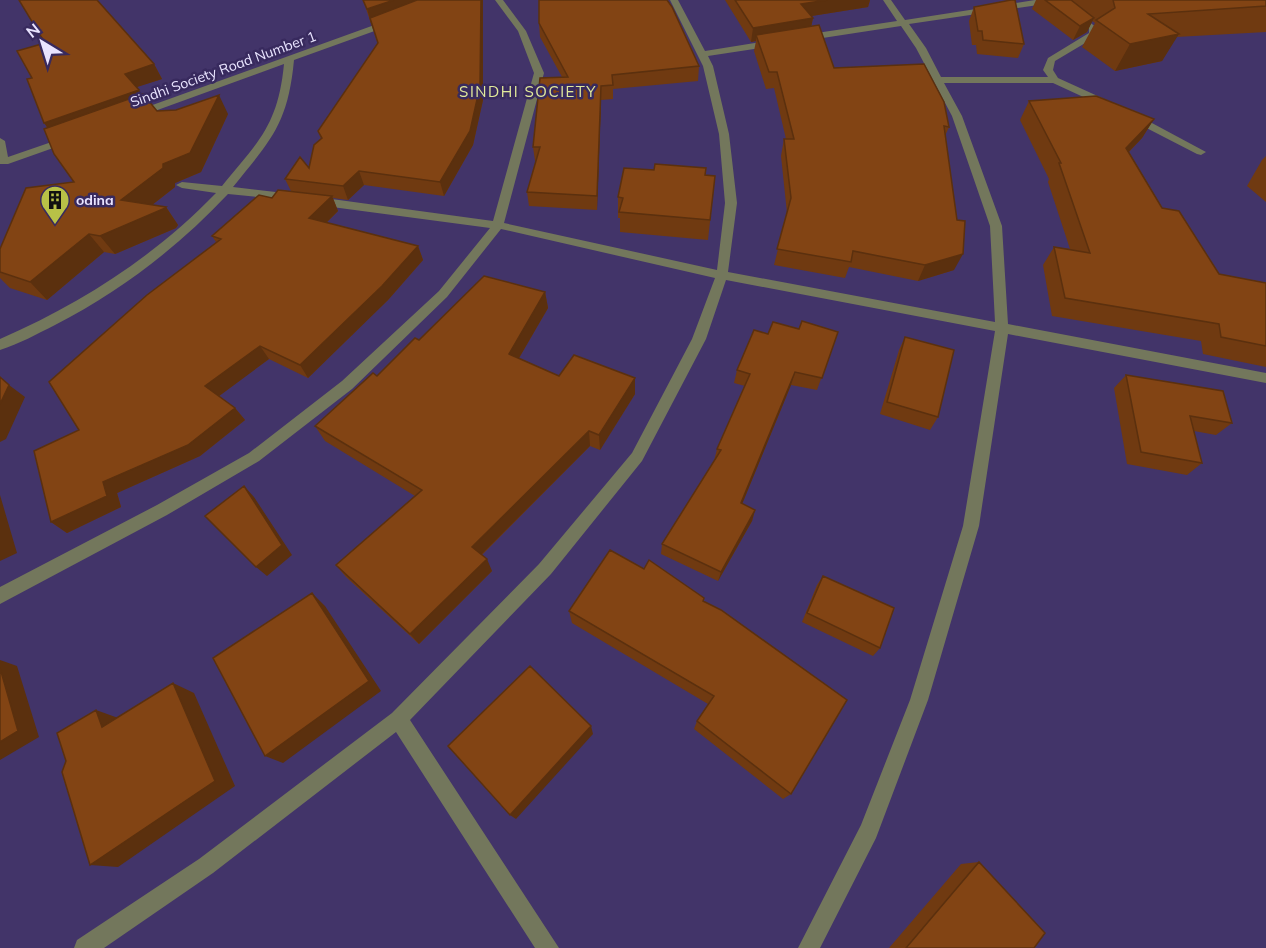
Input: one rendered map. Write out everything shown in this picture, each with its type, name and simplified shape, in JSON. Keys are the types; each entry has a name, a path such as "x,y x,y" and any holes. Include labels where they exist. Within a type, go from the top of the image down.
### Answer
{"street":[{"path":"0,596 162,510 255,457 347,385 443,294 498,225 539,73 522,31 500,0"},
{"path":"85,948 206,866 398,719 545,569 637,457 699,339 722,275 731,203 724,134 708,66 674,0"},
{"path":"809,948 869,831 919,700 971,526 1002,329 996,226 957,116 921,48 887,0"},
{"path":"797,39 903,22 1059,4 1093,27 1094,34 1051,60 1048,70 1055,80"},
{"name":"Sindhi Society Road Number 1","path":"125,119 396,20"},
{"path":"703,54 785,41"},
{"path":"0,345 48,325 100,296 153,259 227,190 275,125 286,94 289,60"},
{"path":"938,80 1055,80 1201,152"},
{"path":"4,162 81,135"},
{"path":"0,141 4,162 0,174"},
{"path":"182,185 498,225 722,275 1266,378"},
{"path":"398,719 548,948"}],"building":[{"path":"19,0 97,0 154,64 125,74 139,90 44,123 27,79 32,78 17,51 45,43"},
{"path":"363,0 394,0 367,9"},
{"path":"417,0 481,0 480,86 470,131 440,182 359,171 343,186 285,179 300,157 309,168 314,145 322,138 318,131 378,43 370,18"},
{"path":"539,0 667,0 699,66 612,75 613,85 601,86 597,196 527,192 540,147 533,147 540,78 568,77 539,23"},
{"path":"735,0 827,0 801,4 813,18 753,28"},
{"path":"1015,0 1024,44 983,40 982,31 978,31 974,7"},
{"path":"1045,0 1071,0 1094,18 1080,26"},
{"path":"1113,0 1266,0 1266,6 1148,14 1179,34 1130,44 1096,20 1115,8"},
{"path":"819,25 834,68 924,64 944,102 949,127 944,126 957,220 965,221 963,254 925,265 853,251 851,262 777,249 791,198 784,139 794,139 777,72 769,72 756,35"},
{"path":"143,94 157,111 176,110 219,95 190,153 163,164 163,168 121,200 166,207 100,236 89,234 30,282 0,272 0,249 26,188 74,182 54,154 44,129"},
{"path":"1096,96 1154,119 1126,148 1162,208 1179,211 1219,274 1266,283 1266,346 1221,337 1219,324 1065,298 1054,247 1090,253 1059,163 1061,163 1029,101"},
{"path":"655,164 706,168 705,175 715,176 710,220 619,212 623,198 618,197 624,168 654,170"},
{"path":"278,190 332,196 309,218 418,246 382,286 300,365 260,346 205,386 235,408 188,445 103,482 107,496 51,522 34,451 79,430 49,382 147,295 221,239 212,236 259,195 272,198"},
{"path":"484,276 545,292 509,354 559,376 574,355 635,378 599,435 589,431 472,547 487,559 410,634 336,565 422,490 315,426 373,373 377,376 415,338 419,340"},
{"path":"802,321 838,332 822,378 795,372 741,503 755,510 721,572 662,544 721,450 717,449 750,374 737,370 754,330 768,334 773,322 799,329"},
{"path":"905,337 954,350 938,417 887,402"},
{"path":"1126,375 1223,391 1232,423 1190,416 1202,463 1141,452"},
{"path":"0,377 9,385 0,404"},
{"path":"244,486 282,545 256,567 205,516"},
{"path":"610,550 644,569 649,560 704,598 703,601 721,610 847,700 791,794 697,721 714,696 569,611"},
{"path":"823,576 894,608 880,648 807,613"},
{"path":"312,593 369,681 265,756 213,658"},
{"path":"530,666 591,726 510,815 448,746"},
{"path":"0,668 18,731 0,742"},
{"path":"173,683 215,781 90,865 62,772 66,761 57,733 96,710 102,727"},
{"path":"979,862 1045,933 1034,948 906,948"}],"place":[{"name":"odina","path":"55,226"}],"district":[{"name":"SINDHI SOCIETY","path":"528,92"}]}
